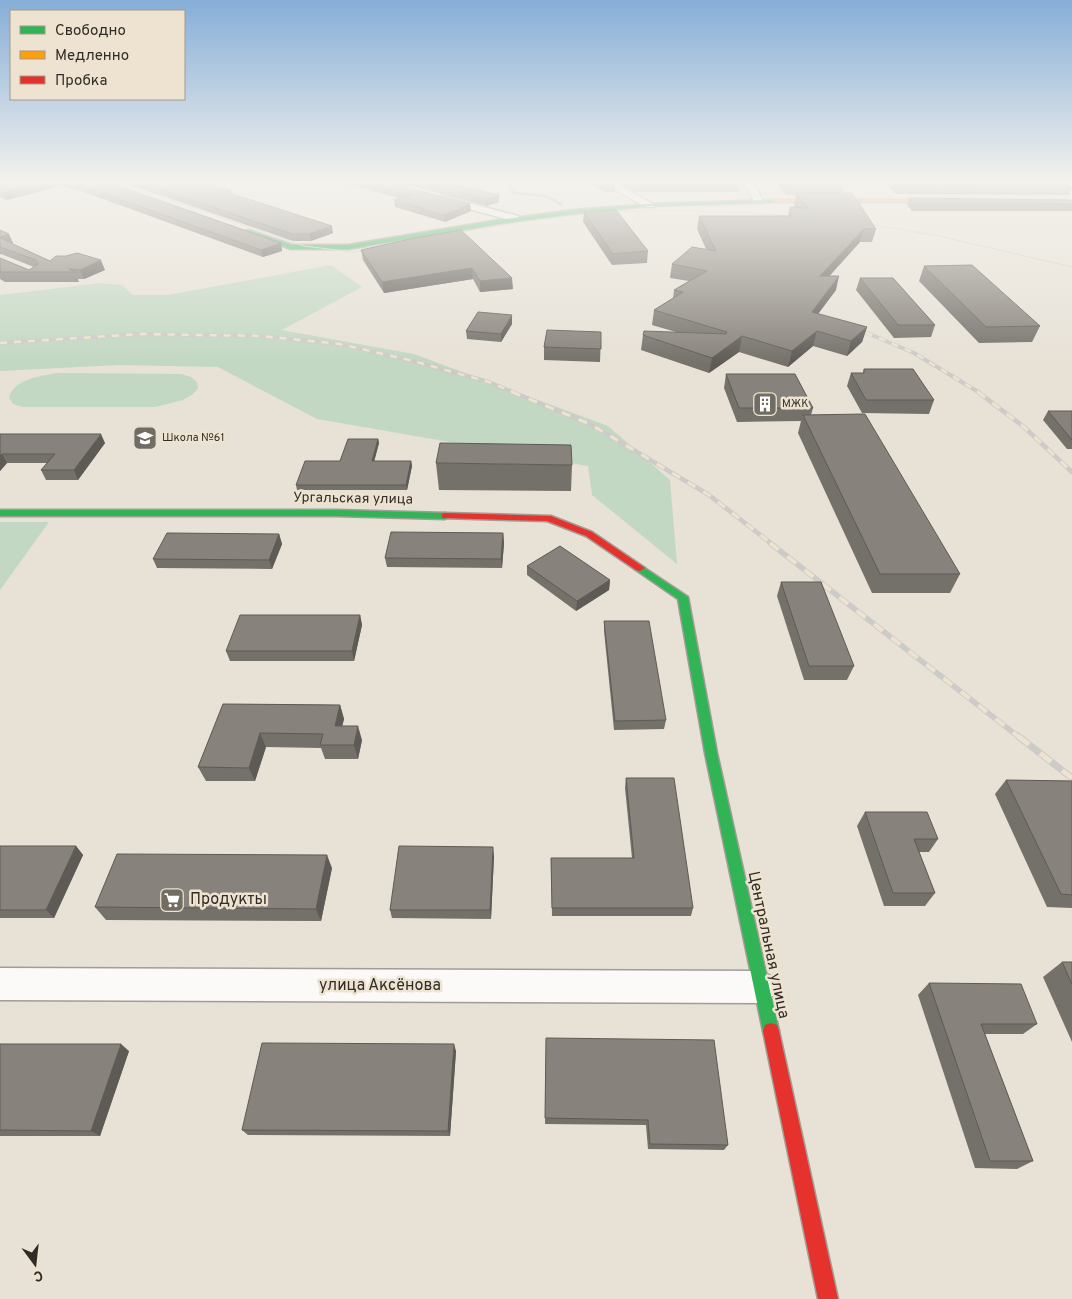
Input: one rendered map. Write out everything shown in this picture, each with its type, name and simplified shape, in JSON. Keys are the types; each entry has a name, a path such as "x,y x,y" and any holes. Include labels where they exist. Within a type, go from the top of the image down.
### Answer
{"street":[{"path":"281,243 291,247 322,248 348,247 373,243"},
{"name":"Ургальская улица","path":"0,513 336,513 548,518 589,534 682,597"},
{"name":"Центральная улица","path":"682,597 711,754 828,1299"},
{"name":"улица Аксёнова","path":"0,984 760,987"}],"green space":[{"path":"331,265 362,287 282,330 414,354 608,426 670,480 677,564 592,495 588,466 317,419 218,367 119,365 0,371 0,295 100,283 122,285 133,295 168,295"},
{"path":"57,373 181,374 191,377 197,382 198,388 193,394 183,400 155,407 23,407 13,404 9,398 16,386 36,377"},
{"path":"0,522 49,522 0,590"}],"building":[{"path":"0,243 10,243 50,261 56,256 77,253 101,260 80,270 69,269 76,272 0,272 0,258 29,270 38,264 36,260 0,247"},
{"path":"241,243 281,243 261,250"},
{"path":"394,243 474,243 512,278 480,281 472,268 382,282 361,250"},
{"path":"605,243 641,243 648,251 613,254"},
{"path":"712,243 851,243 820,276 839,276 812,312 867,327 851,341 817,331 792,351 742,336 712,358 643,335 644,331 726,334 727,332 654,310 683,292 674,290 707,271 672,264 692,247 716,251"},
{"path":"972,265 1040,326 986,327 924,266"},
{"path":"860,278 893,278 935,325 898,325"},
{"path":"478,312 512,315 501,334 466,331"},
{"path":"547,330 601,332 601,349 544,347"},
{"path":"864,369 913,369 934,400 866,400 851,373 864,373"},
{"path":"726,374 795,374 813,408 739,408"},
{"path":"1048,411 1072,411 1072,440"},
{"path":"865,414 960,574 880,574 803,415"},
{"path":"0,434 101,434 74,470 41,470 55,454 2,454 0,456"},
{"path":"348,439 378,439 372,461 411,461 406,485 296,485 305,461 340,461"},
{"path":"440,443 571,445 572,465 436,463"},
{"path":"391,532 503,533 501,559 385,558"},
{"path":"167,533 279,534 269,560 153,559"},
{"path":"560,546 610,580 577,601 527,566"},
{"path":"781,582 821,582 854,666 809,666"},
{"path":"240,615 360,615 352,651 226,651"},
{"path":"604,621 649,621 666,720 615,721"},
{"path":"223,704 340,705 335,726 358,726 354,745 320,745 323,734 260,733 249,768 198,767"},
{"path":"626,778 674,778 693,908 552,908 551,858 634,858"},
{"path":"1006,780 1072,781 1072,895 1061,894"},
{"path":"865,812 927,812 938,839 914,839 935,893 893,893"},
{"path":"0,846 76,846 46,910 0,910"},
{"path":"399,846 493,847 490,910 390,910"},
{"path":"117,854 327,855 316,909 95,907"},
{"path":"1062,962 1072,962 1072,984"},
{"path":"929,983 1021,984 1037,1024 981,1024 1033,1161 990,1161"},
{"path":"546,1038 714,1040 728,1145 650,1144 648,1120 545,1118"},
{"path":"262,1043 454,1044 448,1131 242,1130"},
{"path":"0,1044 121,1044 91,1131 0,1130"}],"tram line":[{"path":"294,243 304,246 353,252 374,248"},
{"path":"368,247 392,243"},
{"path":"967,243 1072,267"}],"railway":[{"path":"853,327 914,353 980,393"},
{"path":"0,343 141,334 261,336 340,344 413,361 489,382 515,393"},
{"path":"512,392 590,424 709,495 772,544"},
{"path":"978,392 1024,427 1072,472"},
{"path":"770,543 1019,737"},
{"path":"1018,736 1072,778"}],"traffic: fast":[{"path":"279,243 291,247 348,247 374,243"},
{"path":"0,513 336,513 445,516"},
{"path":"640,568 683,597 711,753 771,1031"}],"traffic: jam":[{"path":"445,516 548,518 589,534 640,568"},
{"path":"771,1031 828,1299"}],"place":[{"name":"МЖК","path":"765,404"},
{"name":"Школа №61","path":"145,438"},
{"name":"Продукты","path":"172,900"}]}
